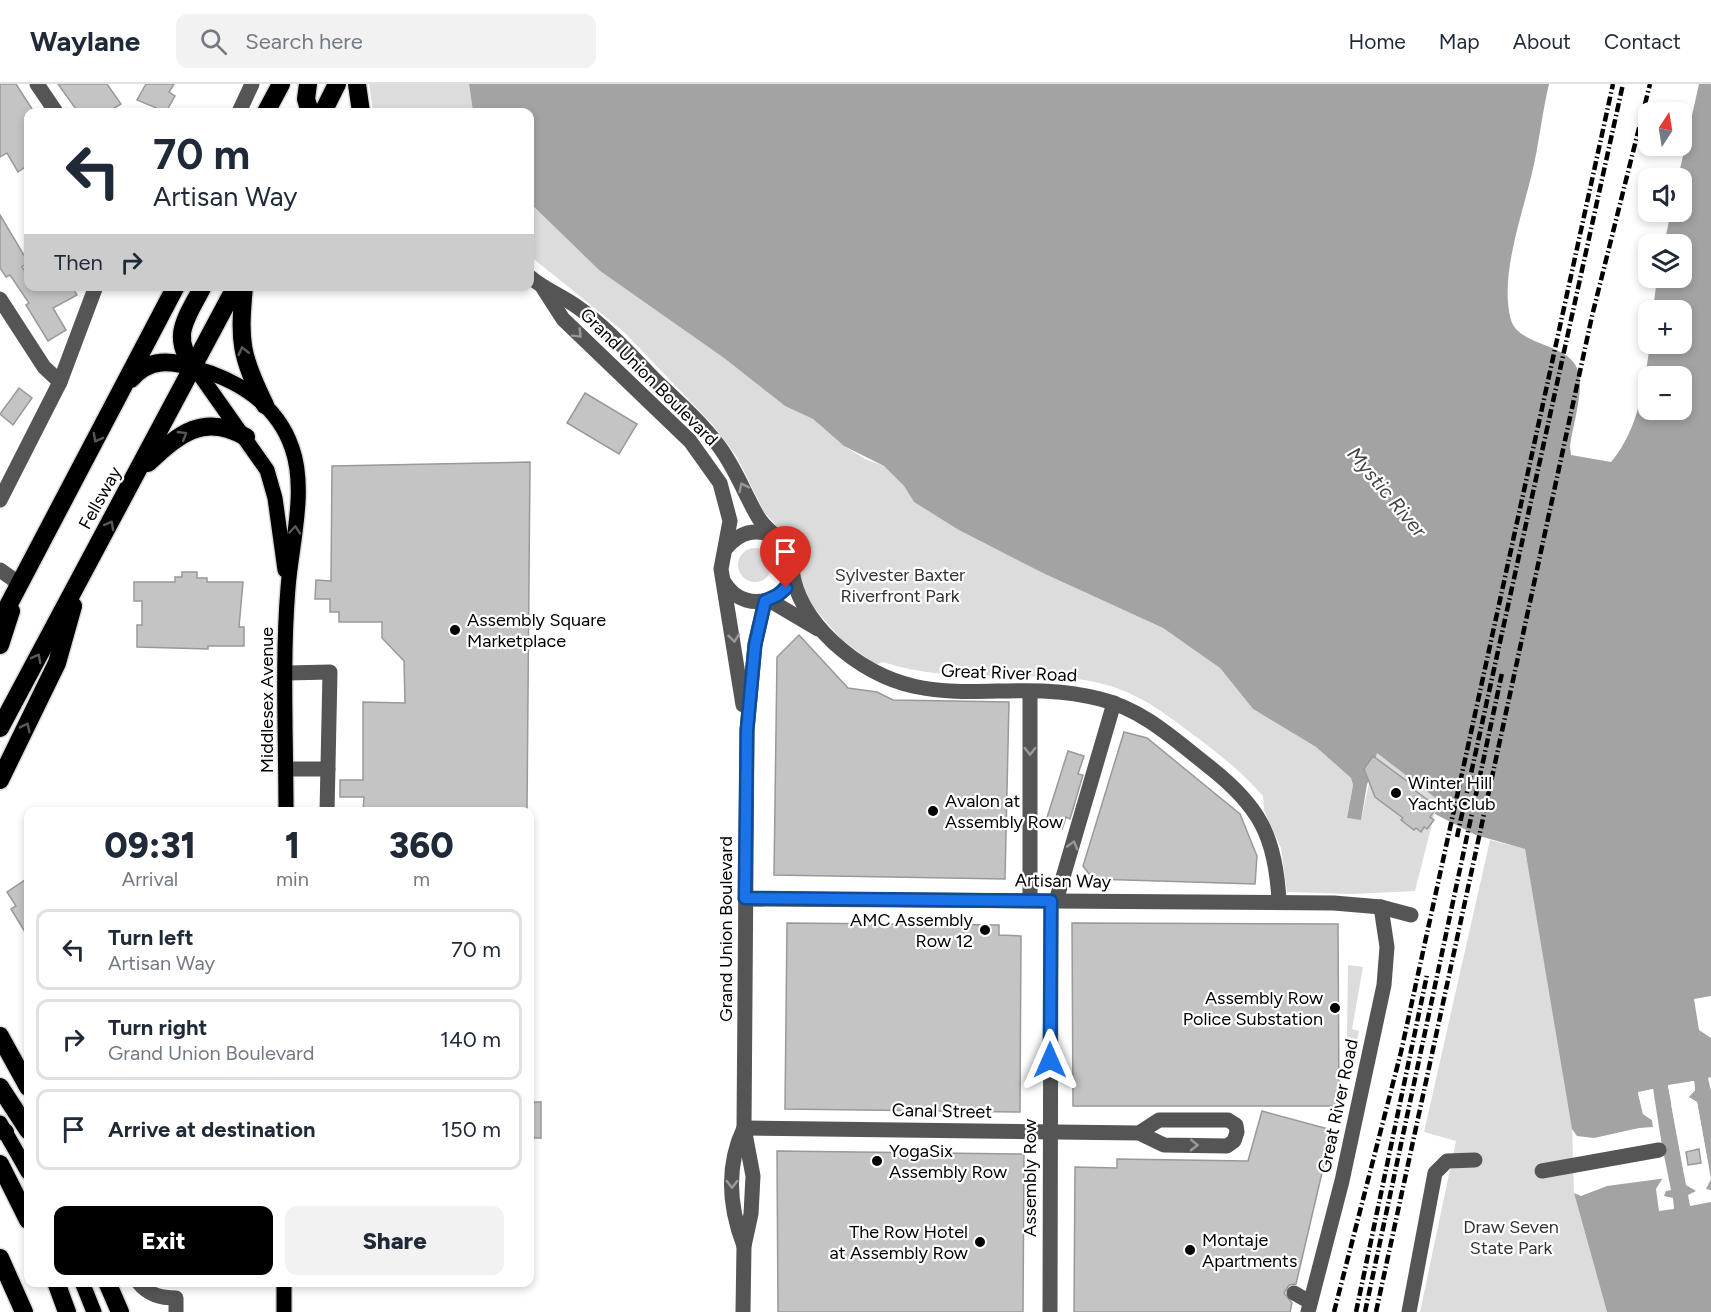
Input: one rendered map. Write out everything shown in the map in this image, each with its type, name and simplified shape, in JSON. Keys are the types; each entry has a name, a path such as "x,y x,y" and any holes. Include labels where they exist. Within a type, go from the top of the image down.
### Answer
{"highway":[{"path":"268,108 281,84"},
{"path":"308,84 306,99 309,108"},
{"path":"325,108 337,84"},
{"path":"357,84 360,108"},
{"name":"Fellsway","path":"0,621 174,291"},
{"path":"195,368 183,351 181,333 201,291"},
{"name":"Fellsway","path":"0,728 195,368 234,291"},
{"path":"244,291 240,336 242,350 265,405"},
{"path":"124,387 136,373 152,364 169,362 195,368"},
{"path":"138,473 179,436 200,426 222,426 246,437"},
{"path":"0,780 57,663 81,576"},
{"path":"0,645 20,584"},
{"path":"0,1036 24,1080"},
{"path":"0,1087 24,1124"},
{"path":"0,1164 24,1212"},
{"path":"0,1258 24,1312"},
{"path":"58,1287 67,1312"},
{"path":"111,1287 120,1312"}],"main road":[{"name":"Middlesex Avenue","path":"195,368 233,381 265,405 285,432 296,461 296,511 288,588 286,807"},
{"name":"Middlesex Avenue","path":"195,368 260,457 272,484 288,588"},
{"path":"2,1128 24,1165"},
{"path":"84,1287 93,1312"},
{"path":"284,1287 284,1312"}],"street":[{"path":"37,84 53,108"},
{"path":"241,108 252,84"},
{"name":"Grand Union Boulevard","path":"534,280 594,320 701,425 726,457 759,518 788,550 792,569 786,588 767,601 755,645 747,730 744,1128 753,1176 751,1214 744,1246 742,1312"},
{"name":"Grand Union Boulevard","path":"543,288 563,319 690,441 713,469 729,509 726,548"},
{"path":"0,500 60,382 94,291"},
{"path":"152,334 165,291"},
{"path":"0,299 44,368 60,382"},
{"path":"767,601 745,600 729,589 723,580 722,558 726,548 743,534 764,532 774,536"},
{"name":"Great River Road","path":"792,569 801,602 823,632"},
{"path":"0,570 20,584"},
{"name":"Grand Union Boulevard","path":"723,580 747,730"},
{"name":"Great River Road","path":"767,601 823,632 863,666 907,686 939,692 1071,693 1114,703 1143,717 1229,782 1253,806 1274,851 1279,902"},
{"path":"287,672 330,672 327,807"},
{"path":"1030,692 1030,900"},
{"name":"Assembly Row","path":"1050,1312 1054,901 1114,703"},
{"path":"286,769 328,769"},
{"name":"Artisan Way","path":"745,898 1334,903 1381,907 1410,915"},
{"name":"Great River Road","path":"1309,1307 1342,1181 1382,993 1387,947 1381,907"},
{"name":"Canal Street","path":"744,1128 1139,1133 1164,1145 1227,1146 1234,1141 1237,1132 1236,1125 1228,1120 1159,1120 1139,1133"},
{"path":"1542,1171 1659,1150"},
{"path":"1409,1312 1436,1173 1447,1161 1475,1161"},
{"path":"141,1287 154,1295 176,1298 176,1312"},
{"path":"1294,1293 1309,1307"}],"green space":[{"path":"369,84 469,84 472,108 372,108"},
{"name":"Sylvester Baxter Riverfront Park","path":"534,207 600,271 724,358 785,406 813,419 844,446 865,459 884,466 904,486 914,502 1045,574 1163,628 1220,668 1253,709 1316,747 1351,778 1353,785 1347,818 1361,820 1376,752 1438,800 1415,891 1352,894 1287,892 1281,848 1264,810 1263,796 1238,770 1211,748 1162,712 1120,689 1087,680 1068,678 952,675 883,662 876,665 841,639 809,602 800,582 793,544 764,512 737,457 712,424 623,331 534,259"},
{"path":"755,548 767,553 772,565 767,577 755,582 743,577 738,565 743,553"},
{"name":"Draw Seven State Park","path":"1490,840 1525,849 1572,1124 1574,1193 1607,1312 1420,1312 1456,1141 1424,1132"},
{"path":"1348,965 1363,967 1352,1029 1359,1031 1357,1040 1347,1038"}],"water":[{"name":"Mystic River","path":"469,84 1549,84 1534,162 1513,246 1508,303 1511,320 1516,329 1525,336 1559,351 1577,367 1580,387 1570,446 1571,455 1611,462 1628,435 1638,409 1638,420 1692,420 1692,366 1646,366 1648,354 1692,354 1692,300 1654,300 1656,288 1692,288 1692,234 1666,234 1669,222 1692,222 1692,168 1680,168 1683,156 1692,156 1692,115 1699,84 1711,84 1711,996 1694,999 1699,1030 1711,1038 1711,1077 1708,1078 1711,1091 1711,1312 1607,1312 1574,1193 1581,1196 1607,1186 1667,1178 1653,1089 1638,1093 1643,1114 1652,1120 1653,1127 1594,1138 1577,1136 1572,1129 1525,849 1476,835 1435,814 1438,800 1377,753 1367,785 1361,820 1347,818 1353,785 1351,778 1316,747 1253,709 1220,668 1163,628 1045,574 959,530 914,502 904,486 884,466 844,446 813,419 785,406 724,358 600,271 534,207 534,108 472,108","holes":["1694,1081 1695,1090 1688,1097 1697,1102 1709,1169 1684,1174 1668,1086"]}],"pier":[{"path":"1694,1081 1695,1090 1689,1097 1697,1102 1711,1179 1706,1189 1711,1190 1711,1202 1690,1206 1688,1195 1696,1191 1686,1185 1671,1104 1676,1108 1687,1171 1705,1167 1694,1103 1685,1097 1692,1089 1691,1084 1671,1088 1673,1096 1670,1095 1668,1085"},
{"path":"1653,1089 1652,1099 1650,1092 1641,1095 1645,1112 1653,1117 1652,1109 1655,1111 1671,1190 1666,1191 1664,1196 1673,1198 1674,1209 1659,1211 1656,1189 1664,1176 1655,1129 1652,1120 1643,1114 1638,1092"}],"building":[{"path":"0,84 16,84 31,108 24,108 24,168 18,172 7,153 0,157"},
{"path":"58,84 107,84 121,104 114,108 75,108"},
{"path":"146,84 174,84 169,92 175,96 168,108 156,108 137,100"},
{"path":"0,215 24,255 22,267 24,291 75,291 77,295 53,308 66,330 48,341 26,305 29,303 10,275 6,277 0,268"},
{"path":"19,388 32,398 13,425 0,414"},
{"path":"585,393 637,424 619,454 567,423"},
{"name":"Assembly Square Marketplace","path":"530,462 527,807 363,807 364,797 340,797 340,780 363,780 363,702 405,703 404,661 382,638 382,622 339,622 339,612 330,612 330,599 315,599 316,580 331,581 332,466"},
{"path":"182,572 197,572 197,578 207,578 207,582 243,582 239,627 244,627 244,646 208,646 208,649 137,647 137,625 142,625 142,601 134,601 134,582 175,582 175,577 182,577"},
{"name":"Avalon at Assembly Row","path":"799,635 848,688 877,692 893,700 1009,702 1005,879 774,875 777,657"},
{"path":"1124,732 1147,738 1240,814 1257,856 1255,884 1093,879 1083,866"},
{"path":"1068,751 1084,756 1078,774 1083,775 1070,819 1066,817 1062,829 1045,824"},
{"name":"Winter Hill Yacht Club","path":"1373,756 1415,787 1413,789 1437,807 1430,817 1434,820 1427,829 1424,827 1421,832 1416,828 1414,830 1401,820 1403,818 1375,797 1364,769"},
{"path":"24,881 24,930 11,909 16,906 7,892"},
{"path":"787,923 999,925 999,935 1021,936 1020,1112 785,1109"},
{"path":"1072,923 1338,924 1339,1106 1073,1106"},
{"path":"534,1102 541,1102 541,1138 534,1138"},
{"name":"Montaje Apartments","path":"1262,1111 1332,1130 1296,1284 1289,1285 1284,1293 1292,1303 1290,1312 1074,1312 1075,1167 1117,1168 1117,1159 1248,1161"},
{"path":"1699,1149 1701,1163 1688,1165 1686,1152"},
{"path":"777,1151 1024,1154 1023,1312 778,1312"}],"railway":[{"path":"1334,1312 1401,1052 1613,84"},
{"path":"1457,837 1623,84"},
{"path":"1376,1312 1592,316 1650,84"},
{"path":"1365,1312 1502,673"},
{"path":"1356,1312 1427,975"}],"place":[{"name":"Assembly Square Marketplace","path":"455,630"},
{"name":"Winter Hill Yacht Club","path":"1396,793"},
{"name":"Avalon at Assembly Row","path":"933,811"},
{"name":"AMC Assembly Row 12","path":"985,930"},
{"name":"Assembly Row Police Substation","path":"1335,1008"},
{"name":"YogaSix Assembly Row","path":"877,1161"},
{"name":"The Row Hotel at Assembly Row","path":"980,1242"},
{"name":"Montaje Apartments","path":"1190,1250"}],"route":[{"path":"786,588 765,601 755,645 747,730 745,898 1051,901 1050,1060"}]}
